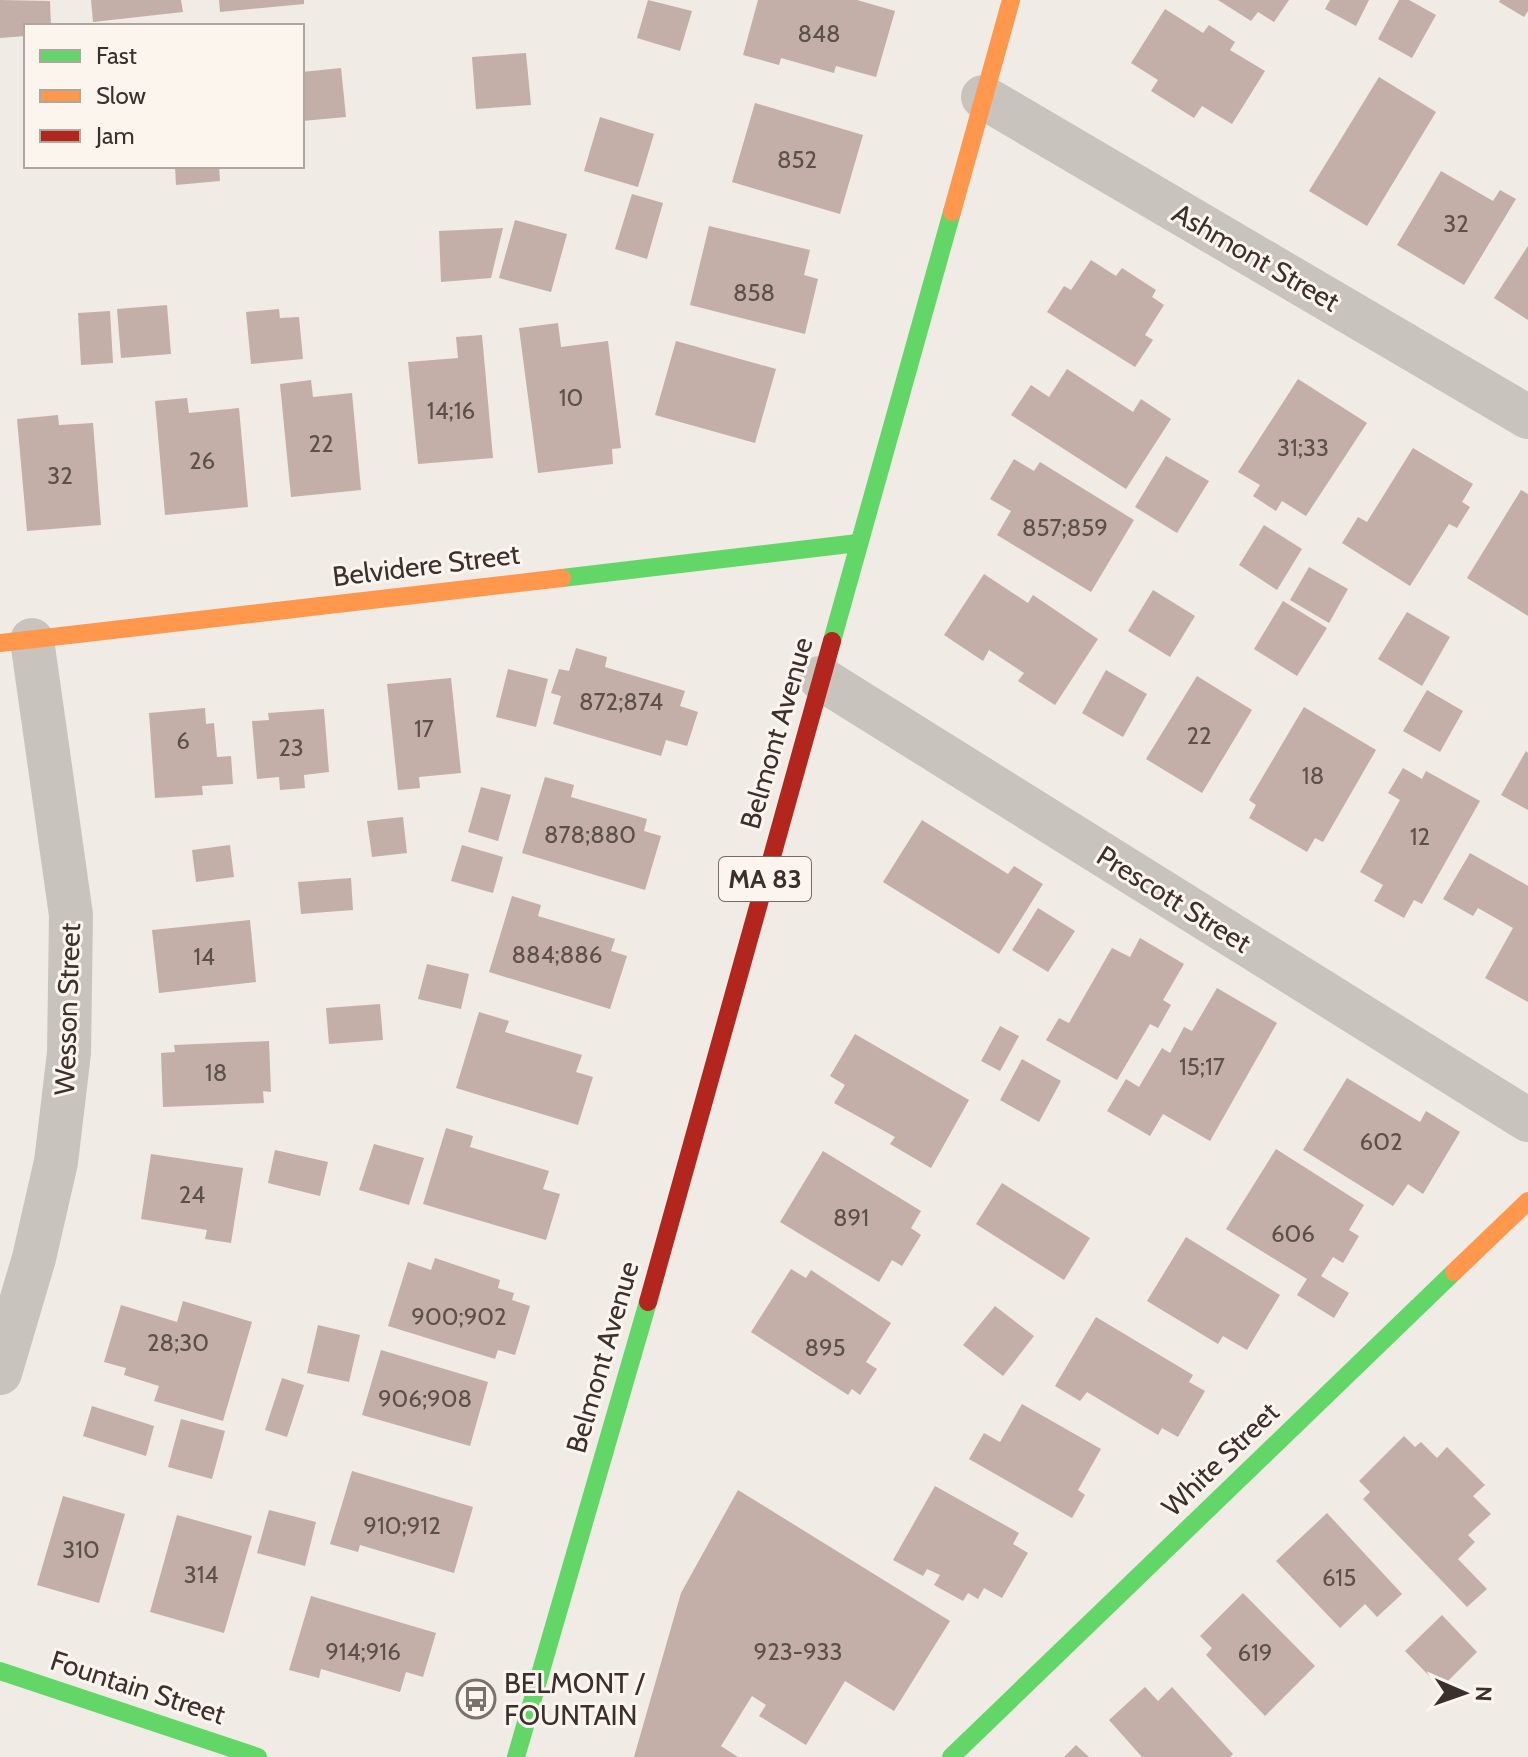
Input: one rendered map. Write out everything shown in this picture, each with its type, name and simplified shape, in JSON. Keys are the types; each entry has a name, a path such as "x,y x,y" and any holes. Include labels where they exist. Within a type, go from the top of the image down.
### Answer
{"main road":[{"name":"Belmont Avenue","path":"516,1757 618,1408 1011,0"},
{"name":"Belvidere Street","path":"16,642 858,543"},
{"name":"White Street","path":"951,1757 1528,1201"},
{"name":"Fountain Street","path":"0,1671 258,1757"}],"street":[{"name":"Ashmont Street","path":"983,97 1528,417"},
{"name":"Wesson Street","path":"0,1373 34,1258 54,1172 69,1053 71,915 16,642"},
{"name":"Prescott Street","path":"820,678 1528,1120"}],"building":[{"path":"0,0 50,1 51,24 24,24 24,36 0,38"},
{"path":"91,0 181,0 183,12 93,22"},
{"path":"219,0 304,0 304,4 220,12"},
{"path":"648,0 692,11 680,51 637,38"},
{"path":"758,0 857,0 895,11 876,77 836,66 834,73 781,58 779,65 743,55"},
{"path":"1218,0 1289,0 1274,22 1258,12 1251,21"},
{"path":"1330,0 1369,0 1356,26 1325,9"},
{"path":"1399,0 1409,0 1436,15 1412,58 1378,39"},
{"path":"1500,0 1528,0 1528,11 1524,17"},
{"path":"1165,9 1203,33 1209,25 1235,42 1230,50 1265,71 1232,124 1202,106 1194,118 1151,91 1158,80 1131,63"},
{"path":"526,53 531,105 476,109 472,57"},
{"path":"341,68 346,117 304,121 304,72"},
{"path":"1379,77 1436,112 1367,226 1309,191"},
{"path":"755,103 863,135 840,214 732,182"},
{"path":"600,117 654,134 638,187 584,171"},
{"path":"175,168 219,168 220,181 176,185"},
{"path":"1441,171 1493,201 1500,190 1516,199 1464,285 1397,245"},
{"path":"632,194 663,203 647,259 615,249"},
{"path":"515,220 567,234 551,292 499,278"},
{"path":"709,226 810,250 804,275 818,279 805,334 690,305"},
{"path":"503,228 491,278 441,282 439,231"},
{"path":"1528,246 1528,320 1494,298"},
{"path":"1091,260 1116,276 1122,268 1156,290 1152,297 1164,305 1145,335 1153,340 1135,367 1047,312 1064,286 1071,290"},
{"path":"167,305 171,354 121,358 117,309"},
{"path":"279,309 280,318 299,317 303,359 251,364 246,312"},
{"path":"110,311 113,363 81,365 78,313"},
{"path":"558,323 561,347 608,341 621,448 612,449 613,464 538,473 519,328"},
{"path":"482,335 493,458 418,464 408,362 458,358 456,337"},
{"path":"676,341 776,369 755,443 655,415"},
{"path":"1067,369 1133,412 1141,399 1171,419 1126,489 1011,415 1031,385 1049,397"},
{"path":"1298,379 1367,423 1306,516 1282,501 1276,511 1253,496 1260,485 1238,472"},
{"path":"311,380 313,397 352,393 361,490 291,497 280,384"},
{"path":"187,398 189,413 239,408 248,507 165,515 155,401"},
{"path":"58,415 59,425 93,423 101,525 27,531 17,419"},
{"path":"1413,448 1473,484 1462,502 1470,507 1457,528 1449,524 1410,586 1342,543 1358,517 1367,522"},
{"path":"1166,456 1209,481 1177,533 1135,507"},
{"path":"1014,459 1034,471 1040,462 1134,520 1091,592 997,535 1011,511 990,499"},
{"path":"1521,490 1528,494 1528,616 1467,578"},
{"path":"1264,525 1302,549 1277,590 1239,565"},
{"path":"1309,567 1348,589 1329,623 1290,600"},
{"path":"984,574 1028,603 1033,595 1098,639 1055,705 1018,681 1024,673 989,650 983,661 944,635"},
{"path":"1153,590 1195,616 1170,657 1128,631"},
{"path":"1283,601 1327,628 1297,676 1254,649"},
{"path":"1407,612 1450,637 1422,686 1378,659"},
{"path":"576,648 607,657 605,667 685,691 680,706 698,712 687,746 666,740 661,756 553,724 561,696 551,693 559,669 569,671"},
{"path":"508,669 548,679 536,727 496,717"},
{"path":"1106,670 1147,694 1123,737 1082,713"},
{"path":"1197,676 1252,710 1202,793 1146,759"},
{"path":"451,678 461,773 419,777 420,788 398,790 387,684"},
{"path":"1427,690 1463,711 1440,752 1403,731"},
{"path":"1304,707 1376,750 1323,842 1315,838 1307,852 1249,818 1256,805 1249,800"},
{"path":"205,708 206,724 214,723 217,757 231,756 233,784 202,786 203,795 155,798 149,713"},
{"path":"324,709 329,772 304,775 305,788 280,790 279,777 257,779 252,721 269,720 268,713"},
{"path":"1526,751 1528,753 1528,810 1501,795"},
{"path":"1403,768 1422,779 1426,771 1480,801 1422,904 1414,900 1404,918 1374,901 1383,885 1360,872 1400,800 1388,793"},
{"path":"545,777 574,785 571,797 647,819 644,831 661,836 645,890 522,853"},
{"path":"481,787 511,795 498,841 468,832"},
{"path":"403,817 407,853 372,857 367,821"},
{"path":"922,820 1008,874 1014,866 1043,884 999,954 883,882"},
{"path":"230,845 234,877 196,882 192,850"},
{"path":"462,845 503,857 493,893 451,881"},
{"path":"1470,853 1528,886 1528,1002 1485,978 1513,928 1478,908 1473,916 1443,899"},
{"path":"351,878 353,910 301,914 298,882"},
{"path":"512,896 541,905 538,916 615,939 611,951 627,956 610,1009 489,972"},
{"path":"1038,908 1075,931 1048,972 1012,950"},
{"path":"250,920 256,982 159,993 152,930"},
{"path":"1140,938 1184,964 1163,1000 1171,1005 1158,1028 1150,1024 1117,1080 1046,1040 1059,1018 1069,1023 1112,948 1130,957"},
{"path":"427,964 469,974 461,1009 418,999"},
{"path":"1217,988 1277,1023 1210,1141 1163,1114 1150,1136 1107,1111 1126,1079 1139,1087 1162,1048 1170,1053 1184,1027 1192,1031"},
{"path":"380,1004 383,1040 329,1044 326,1008"},
{"path":"479,1012 509,1021 505,1032 582,1055 576,1072 593,1077 578,1125 456,1088"},
{"path":"1000,1026 1019,1036 1000,1071 981,1061"},
{"path":"855,1034 969,1100 931,1168 890,1144 895,1137 834,1103 845,1085 830,1076"},
{"path":"269,1041 271,1092 263,1091 264,1103 163,1107 161,1053 175,1052 174,1045"},
{"path":"1022,1059 1061,1081 1039,1122 1000,1100"},
{"path":"1347,1078 1420,1122 1426,1111 1460,1132 1423,1194 1408,1184 1393,1206 1303,1150"},
{"path":"446,1128 473,1136 470,1147 549,1171 543,1189 560,1194 546,1240 423,1204"},
{"path":"374,1144 424,1158 409,1205 359,1190"},
{"path":"1276,1149 1364,1205 1349,1230 1359,1236 1343,1263 1333,1257 1321,1276 1349,1293 1334,1318 1297,1295 1307,1279 1226,1229"},
{"path":"275,1150 328,1162 320,1196 268,1183"},
{"path":"823,1151 921,1211 911,1228 921,1235 902,1266 892,1260 879,1282 780,1222"},
{"path":"151,1154 243,1168 231,1243 205,1239 207,1230 141,1219"},
{"path":"1002,1183 1090,1238 1064,1280 976,1224"},
{"path":"1186,1237 1280,1295 1247,1350 1223,1336 1218,1344 1147,1301"},
{"path":"435,1258 500,1280 498,1288 514,1293 512,1300 530,1306 515,1355 498,1350 495,1359 388,1326 408,1262 431,1270"},
{"path":"791,1269 806,1278 811,1270 891,1323 866,1362 877,1369 860,1395 852,1389 848,1395 751,1332"},
{"path":"183,1301 252,1322 223,1421 154,1401 159,1386 124,1375 126,1368 104,1362 121,1305 177,1322"},
{"path":"995,1306 1034,1336 1003,1376 963,1345"},
{"path":"1096,1317 1193,1375 1189,1382 1205,1391 1178,1437 1162,1428 1158,1435 1087,1392 1080,1401 1055,1386"},
{"path":"318,1325 360,1335 349,1382 307,1373"},
{"path":"381,1350 488,1382 470,1446 362,1415"},
{"path":"282,1378 304,1385 287,1437 265,1430"},
{"path":"1022,1404 1101,1449 1078,1490 1085,1495 1072,1518 969,1459 984,1433 1000,1442"},
{"path":"92,1406 154,1426 146,1456 83,1436"},
{"path":"181,1419 225,1431 212,1479 168,1467"},
{"path":"1404,1436 1415,1447 1421,1442 1437,1458 1447,1447 1485,1485 1473,1496 1491,1514 1468,1535 1475,1542 1458,1559 1487,1589 1467,1607 1363,1499 1370,1492 1359,1481"},
{"path":"352,1471 473,1507 454,1573 360,1545 358,1552 330,1544"},
{"path":"935,1486 1019,1533 1013,1544 1028,1553 1002,1598 984,1588 978,1599 968,1593 963,1601 934,1585 940,1575 927,1569 923,1576 893,1560"},
{"path":"738,1490 950,1621 894,1711 845,1681 806,1745 759,1716 766,1705 752,1696 721,1746 738,1757 634,1757 681,1593"},
{"path":"63,1496 125,1514 99,1603 37,1585"},
{"path":"269,1510 316,1522 305,1566 257,1553"},
{"path":"1327,1513 1402,1594 1377,1617 1365,1604 1340,1628 1276,1561"},
{"path":"177,1515 252,1536 224,1633 150,1612"},
{"path":"1243,1593 1315,1666 1265,1716 1206,1655 1212,1648 1200,1636"},
{"path":"311,1596 436,1633 423,1677 406,1672 400,1692 321,1669 319,1678 289,1670"},
{"path":"1442,1615 1477,1652 1441,1688 1405,1651"},
{"path":"1145,1687 1158,1701 1172,1687 1233,1754 1230,1757 1142,1757 1109,1720"},
{"path":"1076,1745 1089,1757 1064,1757"}],"traffic: fast":[{"path":"832,641 952,212"},
{"path":"562,578 858,543"},
{"path":"951,1757 1454,1272"},
{"path":"516,1757 648,1302"},
{"path":"0,1671 258,1757"}],"traffic: slow":[{"path":"952,212 1011,0"},
{"path":"0,643 562,578"},
{"path":"1454,1272 1528,1201"}],"traffic: jam":[{"path":"648,1302 832,641"}],"place":[{"name":"BELMONT / FOUNTAIN","path":"476,1699"}]}
